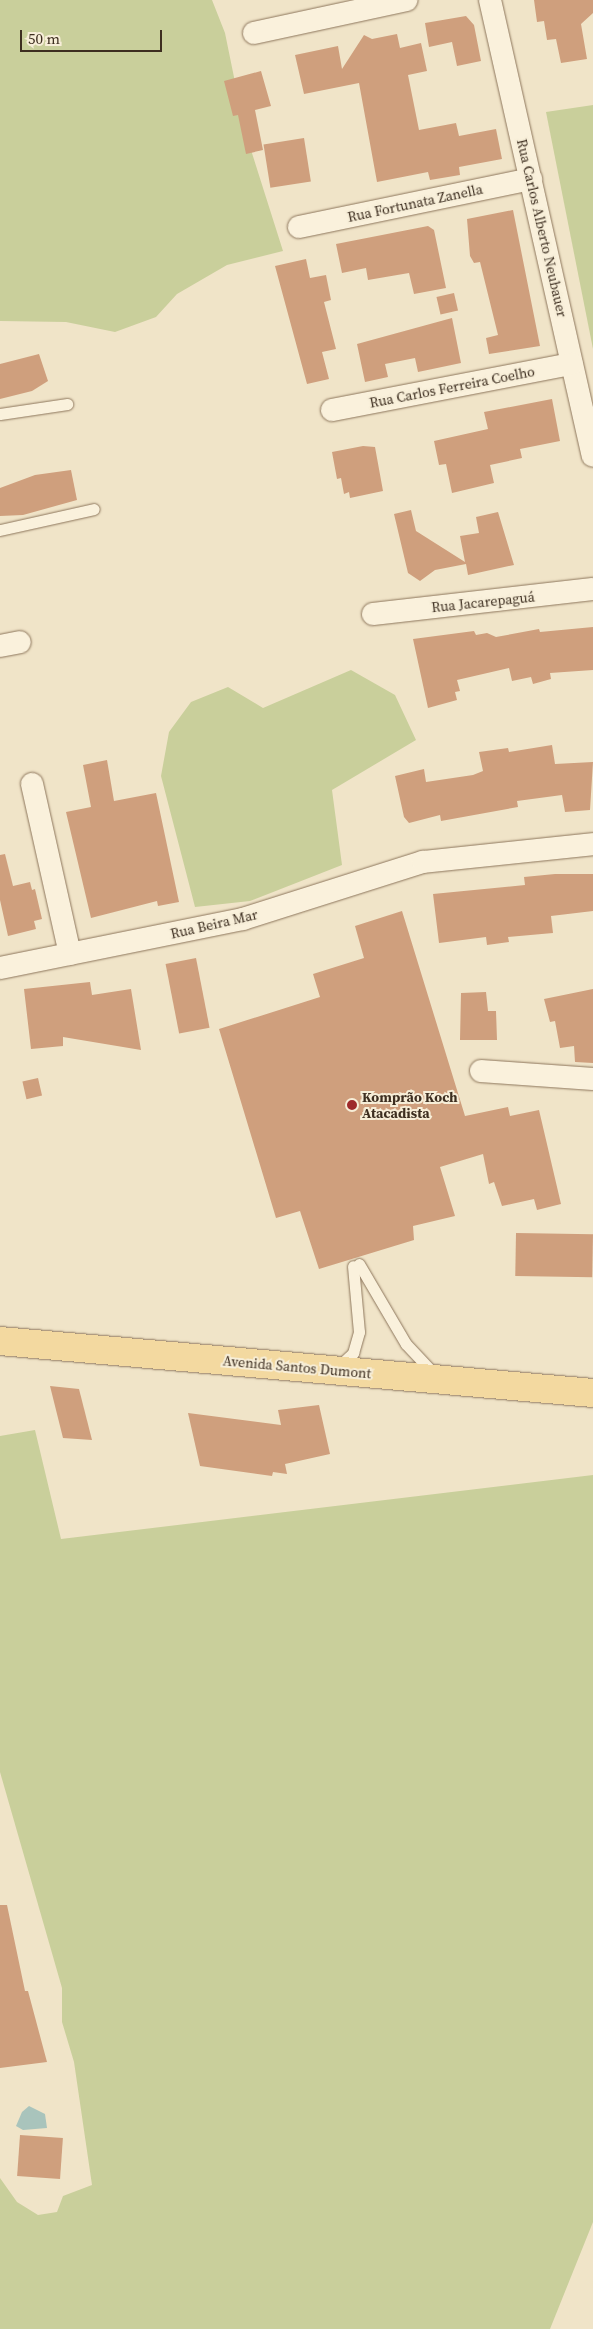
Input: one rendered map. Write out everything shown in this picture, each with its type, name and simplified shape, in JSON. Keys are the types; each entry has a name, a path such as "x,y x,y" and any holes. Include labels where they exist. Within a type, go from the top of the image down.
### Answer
{"main road":[{"name":"Avenida Santos Dumont","path":"0,1341 593,1393"}],"street":[{"path":"254,32 406,0"},
{"name":"Rua Carlos Alberto Neubauer","path":"490,0 593,456"},
{"name":"Rua Fortunata Zanella","path":"300,227 531,179"},
{"name":"Rua Carlos Ferreira Coelho","path":"332,410 572,364"},
{"name":"Rua Jacarepaguá","path":"373,614 593,589"},
{"path":"32,784 70,954"},
{"name":"Rua Beira Mar","path":"0,968 243,919 423,862 593,844"},
{"path":"481,1071 593,1079"}],"lane":[{"path":"0,414 67,404"},
{"path":"0,530 94,509"},
{"path":"335,1370 353,1353 359,1332 356,1265 406,1344 439,1380"}],"green space":[{"path":"0,0 212,0 225,33 245,131 283,251 227,265 177,294 156,317 115,332 66,322 0,321"},
{"path":"593,105 593,349 546,112"},
{"path":"351,670 395,695 416,740 332,790 342,865 250,901 195,907 161,776 169,732 191,702 228,687 263,708"},
{"path":"35,1430 61,1539 593,1475 593,2222 550,2329 0,2329 0,2178 17,2202 38,2215 57,2212 63,2196 92,2185 74,2062 62,2022 62,1988 0,1772 0,1436"}],"water":[{"path":"29,2106 45,2114 47,2128 23,2130 16,2126 22,2112"}],"building":[{"path":"534,0 593,0 593,13 581,24 587,59 561,63 556,39 547,40 544,21 537,22"},
{"path":"466,16 474,25 481,61 457,66 452,42 429,47 425,23"},
{"path":"397,34 400,48 421,43 427,71 408,75 419,130 456,123 459,136 496,129 502,159 459,167 460,175 430,180 428,172 377,182 359,83 304,94 295,55 338,46 342,69 364,35 372,39"},
{"path":"261,71 271,106 255,110 263,150 246,154 238,115 233,116 224,81"},
{"path":"304,138 311,181 270,188 264,144"},
{"path":"513,210 540,346 489,354 486,338 498,335 480,262 474,263 470,256 467,219"},
{"path":"428,226 434,230 446,288 414,294 409,273 368,280 366,268 342,273 336,244"},
{"path":"306,259 310,278 326,275 331,300 324,302 336,349 322,352 329,379 307,384 275,266"},
{"path":"454,293 458,311 441,315 436,297"},
{"path":"452,318 461,363 418,372 415,358 385,364 388,377 365,382 357,344"},
{"path":"39,354 48,381 32,391 0,399 0,364"},
{"path":"552,399 560,441 520,449 522,458 490,465 494,483 452,493 446,464 439,465 434,441 488,429 484,412"},
{"path":"363,446 375,447 383,491 350,498 349,492 344,494 341,478 337,479 332,452"},
{"path":"71,470 77,500 23,515 0,516 0,488 35,475"},
{"path":"411,510 416,531 465,562 460,536 479,533 476,517 498,512 514,565 468,575 466,564 435,570 420,581 408,573 394,514"},
{"path":"593,627 593,670 550,673 551,679 533,684 531,677 512,681 509,668 457,680 460,691 455,692 457,700 428,708 413,639 474,631 476,635 487,633 496,637 539,629 540,632"},
{"path":"552,745 555,764 593,762 590,810 565,812 562,795 517,801 518,807 441,821 440,815 409,823 404,817 395,776 424,769 426,782 473,775 483,771 479,752 508,748 509,752"},
{"path":"107,760 114,801 156,793 179,902 158,906 157,901 91,918 66,812 91,807 83,765"},
{"path":"5,854 13,886 30,882 32,890 35,889 42,919 34,921 36,929 8,936 0,900 0,855"},
{"path":"555,874 593,874 593,911 551,916 553,933 508,937 509,942 487,945 486,937 439,943 433,894 525,885 524,877"},
{"name":"Komprão Koch Atacadista","path":"402,911 465,1116 508,1107 510,1116 539,1110 561,1204 537,1210 534,1199 502,1206 494,1182 489,1184 483,1154 440,1167 455,1216 413,1226 414,1240 319,1269 300,1211 276,1218 219,1029 320,997 313,974 364,958 355,926"},
{"path":"196,958 210,1028 179,1034 166,964"},
{"path":"90,982 92,995 131,989 141,1050 63,1037 63,1046 31,1049 24,989"},
{"path":"593,989 593,1063 575,1062 574,1046 560,1048 555,1021 550,1022 544,999"},
{"path":"486,992 488,1011 496,1011 497,1040 460,1040 461,993"},
{"path":"38,1078 42,1096 26,1099 22,1082"},
{"path":"516,1233 593,1234 592,1277 515,1276"},
{"path":"50,1386 79,1389 92,1440 63,1438"},
{"path":"319,1405 330,1454 285,1464 287,1474 273,1472 272,1476 200,1466 188,1413 281,1425 278,1410"},
{"path":"0,1905 7,1905 25,1991 28,1991 47,2062 0,2068"},
{"path":"20,2135 63,2138 60,2179 17,2176"}],"place":[{"name":"Komprão Koch Atacadista","path":"352,1105"}]}
